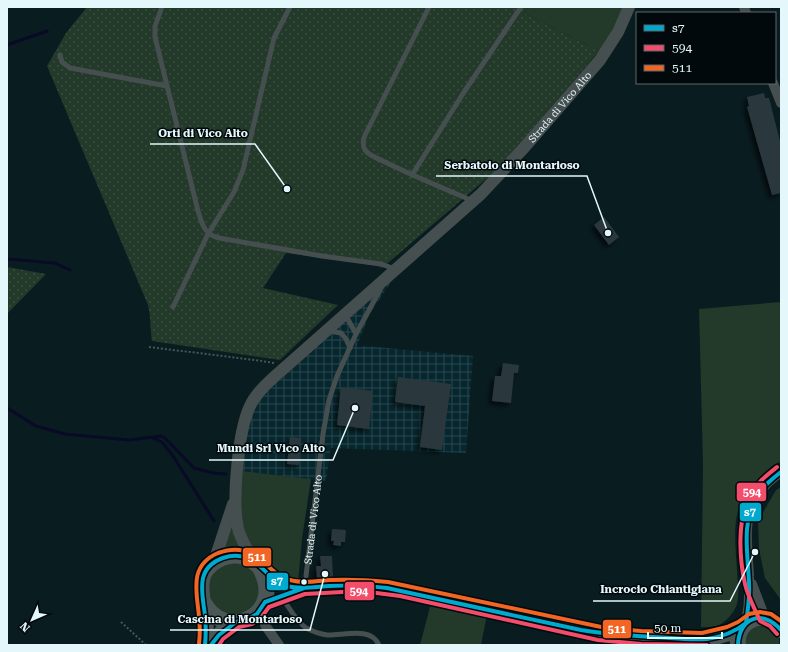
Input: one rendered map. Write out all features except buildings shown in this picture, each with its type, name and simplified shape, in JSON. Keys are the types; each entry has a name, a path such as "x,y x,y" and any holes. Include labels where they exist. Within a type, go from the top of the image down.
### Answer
{"main road":[{"path":"205,645 206,623 200,588 202,578 214,562 223,557 234,556 244,557 257,565 276,582 287,586 305,582 338,586 374,586 400,590 599,634 641,638 708,639 728,645"},
{"path":"211,645 223,631 236,622 250,618 257,614 265,602 267,591 266,579 257,565"},
{"path":"265,602 281,596 305,582"},
{"path":"202,598 207,608 215,616 225,621 236,622"},
{"path":"708,639 732,632 759,618 765,618 772,621 781,630"},
{"path":"738,645 738,634 744,625"}],"street":[{"name":"Strada di Vico Alto","path":"257,565 239,532 235,498 240,440 245,417 250,404 259,392 286,366 474,202 522,150 600,60 618,32 629,7"},
{"path":"773,84 781,103"},
{"path":"744,625 749,603 750,578 746,535 749,511 762,488 781,472"},
{"name":"Strada di Vico Alto","path":"214,562 235,498"},
{"path":"750,578 765,618"},
{"path":"265,625 279,645"}],"lane":[{"path":"162,7 155,26 155,37 198,211 203,226 208,234 218,238 322,256 381,264 392,273"},
{"path":"174,307 208,234 234,192 240,177 274,38 290,7"},
{"path":"429,7 364,139 364,146 369,153 412,175 474,202"},
{"path":"412,175 464,92 522,7"},
{"path":"60,55 62,62 70,68 167,86"},
{"name":"Strada di Vico Alto","path":"305,582 327,410 337,376 356,334 378,293 392,273"},
{"path":"345,314 356,334"},
{"path":"327,330 341,333 346,339 350,348"},
{"path":"281,596 298,621 310,630 328,635 362,634 371,637 379,645"}],"path":[{"path":"149,347 255,360 286,366"},
{"path":"121,622 146,645"}],"shaded area":[{"path":"393,279 369,315 357,346 473,356 466,453 331,448 326,481 242,471 249,419 263,395"}],"green space":[{"path":"87,7 528,7 524,13 599,51 499,168 382,268 378,266 286,253 263,288 338,305 280,360 152,341 148,305 47,66 66,33"},
{"path":"528,7 623,7 608,39 599,51 524,13"},
{"path":"7,267 46,274 7,314"},
{"path":"781,302 781,461 774,465 755,482 749,489 738,511 735,532 738,591 736,607 729,617 720,625 701,627 703,465 699,309"},
{"path":"242,471 311,479 302,539 298,583 286,580 261,559 249,546 239,512"},
{"path":"781,487 781,600 765,578 759,549 758,521 776,490"},
{"path":"232,519 243,548 220,552"},
{"path":"237,561 253,568 261,582 256,606 235,617 215,609 206,588 215,569"},
{"path":"431,603 487,615 481,645 420,645"},
{"path":"766,623 779,635 779,645 744,645 749,628"}],"waterway":[{"path":"7,45 47,31"},
{"path":"7,259 55,263 70,270"},
{"path":"7,408 36,426 65,434 129,440 161,436 165,438 194,468 213,473 226,474"},
{"path":"153,438 162,442 173,456 214,521"}],"transit line":[{"name":"594","path":"777,467 760,482 751,493 743,514 740,538 741,562 748,594 760,621 770,626 777,634"},
{"name":"s7","path":"746,623 749,593 747,538 749,516 759,492 781,472"},
{"name":"511","path":"199,644 200,624 196,589 198,572 208,558 218,553 234,550 242,550 256,556 279,576 295,581 366,580 388,582 606,628 702,633 727,627 738,622 749,614 760,612 771,614 781,621"},
{"name":"s7","path":"205,645 206,622 202,589 204,574 214,562 233,556 240,556 250,559 276,581 287,586 302,588 329,586 366,586 387,588 592,632 702,639 728,634 746,623"},
{"name":"s7","path":"211,645 219,635 236,622 250,618 257,614 265,602 304,588"},
{"name":"594","path":"219,645 223,639 239,627 252,624 260,619 269,607 305,594 361,591 400,596 598,640 641,644 707,645"},
{"name":"s7","path":"738,645 739,635 743,628 747,622 753,619 760,618 767,620 774,623 781,630"}],"place":[{"name":"Orti di Vico Alto","path":"287,189"},
{"name":"Serbatoio di Montarioso","path":"608,233"},
{"name":"Mundi Srl Vico Alto","path":"355,408"},
{"name":"Incrocio Chiantigiana","path":"755,552"},
{"name":"Cascina di Montarioso","path":"325,574"}]}
